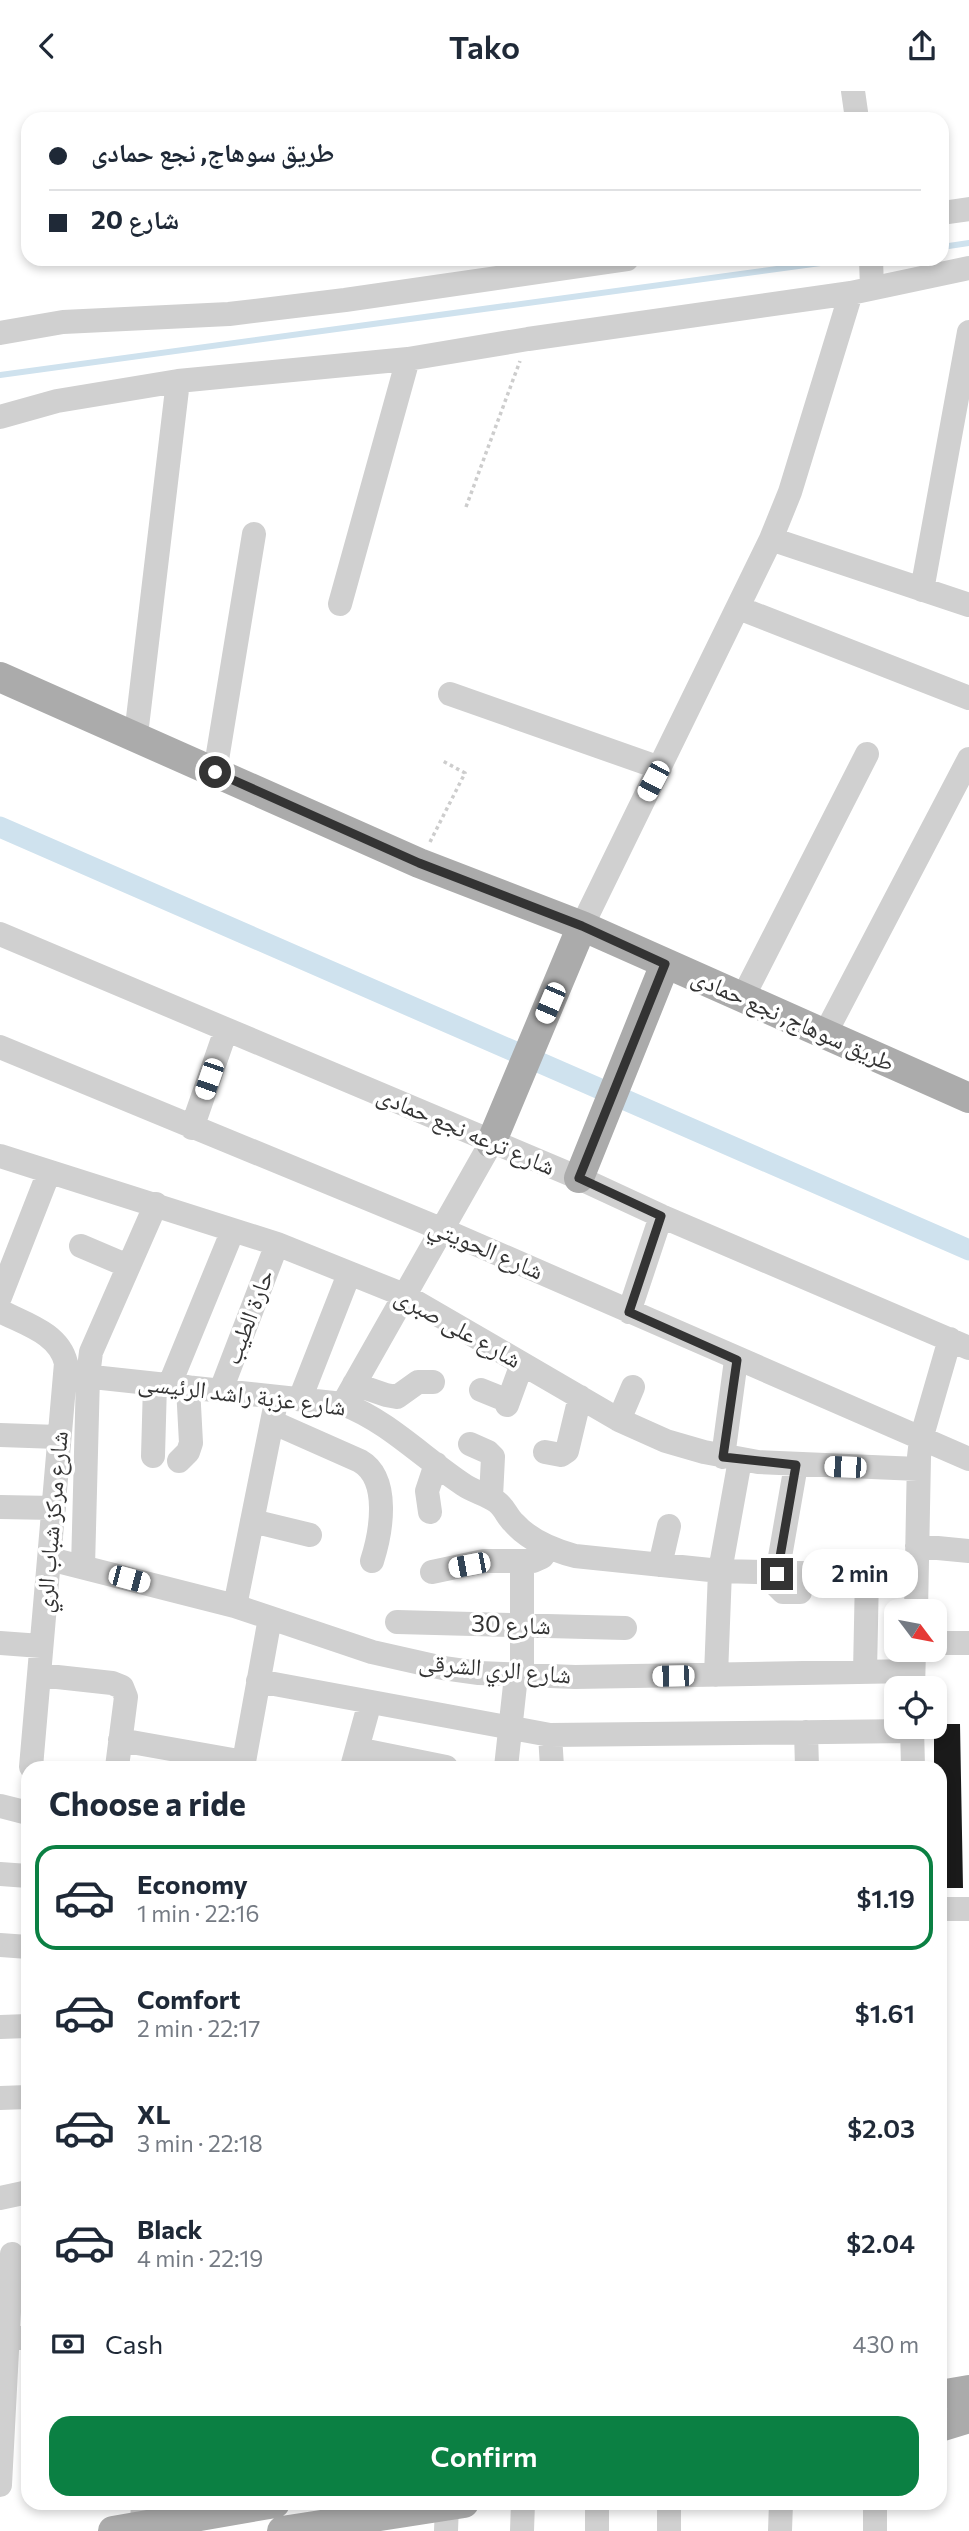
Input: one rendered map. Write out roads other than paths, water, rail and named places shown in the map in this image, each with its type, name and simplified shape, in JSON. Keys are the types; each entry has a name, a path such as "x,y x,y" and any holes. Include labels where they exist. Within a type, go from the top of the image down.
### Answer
{"main road":[{"name":"طريق سوهاج, نجع حمادى","path":"0,677 419,863 582,926 969,1098"},
{"path":"491,1143 582,926"},
{"path":"579,1178 665,964"},
{"path":"947,2394 969,2390"},
{"path":"947,2425 969,2419"},
{"path":"132,2520 212,2510"},
{"path":"282,2531 371,2524 452,2513"}],"street":[{"path":"853,91 855,112"},
{"path":"949,212 969,209"},
{"path":"0,334 63,322 174,318 281,307 577,266"},
{"path":"0,417 57,401 178,381 408,359 867,278 969,268"},
{"path":"582,926 771,539 867,278"},
{"path":"922,590 969,332"},
{"path":"340,604 408,359"},
{"path":"135,735 178,381"},
{"path":"215,772 254,534"},
{"path":"771,539 969,605"},
{"path":"739,608 969,698"},
{"path":"450,694 660,768"},
{"path":"742,999 867,754"},
{"path":"825,1034 969,758"},
{"name":"شارع ترعه نجع حمادى","path":"0,934 579,1178 959,1344"},
{"path":"192,1128 226,1030"},
{"name":"شارع الحويتي","path":"0,1047 441,1229 969,1459"},
{"path":"433,1383 418,1382 401,1395 391,1397 348,1394 491,1143"},
{"name":"شارع على صبرى","path":"0,1156 277,1244 404,1295 619,1420 666,1441 732,1458 796,1465 918,1469"},
{"path":"0,1297 5,1265 49,1172"},
{"path":"83,1567 76,1375 97,1337 156,1204"},
{"path":"629,1312 661,1216"},
{"path":"153,1456 171,1385 233,1230"},
{"name":"حارة الطيب","path":"221,1390 277,1244"},
{"path":"81,1246 128,1266"},
{"path":"235,1607 272,1422 288,1398 349,1274"},
{"name":"شارع مركز شباب الري","path":"0,1311 57,1343 76,1375 58,1437 32,1761"},
{"path":"916,1599 921,1439 959,1344"},
{"path":"716,1675 720,1571 732,1458 737,1360"},
{"path":"481,1390 508,1403 522,1364"},
{"name":"شارع عزبة راشد الرئيسى","path":"76,1375 288,1398 348,1394 371,1416 466,1487 491,1497 526,1534 549,1547 575,1556 720,1571 916,1576"},
{"path":"171,1385 191,1443 188,1452 179,1461"},
{"path":"619,1420 633,1387"},
{"path":"545,1452 561,1455 567,1451 580,1397"},
{"path":"272,1422 360,1461 372,1470 377,1478 380,1517 377,1546 372,1561"},
{"path":"0,1435 58,1437"},
{"path":"470,1444 493,1457 491,1497"},
{"path":"430,1512 427,1491 436,1464"},
{"path":"796,1465 777,1586 783,1592 800,1592"},
{"path":"0,1507 54,1508"},
{"path":"252,1521 310,1535"},
{"path":"660,1565 669,1526"},
{"path":"917,1546 969,1551"},
{"path":"432,1572 484,1561 537,1560 549,1547"},
{"name":"شارع الري الشرقى","path":"50,1559 235,1607 337,1641 407,1661 443,1668 519,1676 576,1677 913,1670"},
{"path":"507,1761 519,1676 522,1562"},
{"path":"865,1672 867,1575"},
{"path":"245,1761 270,1618"},
{"name":"شارع 30","path":"397,1622 625,1628"},
{"path":"0,1643 41,1646"},
{"path":"947,1643 969,1643"},
{"path":"39,1675 111,1683 122,1687 126,1697 118,1761"},
{"path":"258,1681 550,1735 884,1730"},
{"path":"370,1702 355,1758 385,1761"},
{"path":"806,1732 807,1761"},
{"path":"550,1735 552,1761"},
{"path":"912,1739 913,1761"},
{"path":"120,1740 224,1761"},
{"path":"0,1806 21,1811"},
{"path":"0,1874 21,1876"},
{"path":"947,1909 969,1909"},
{"path":"0,1945 21,1946"},
{"path":"0,2027 21,2026"},
{"path":"0,2098 21,2097"},
{"path":"0,2198 21,2194"},
{"path":"0,2485 1,2444 17,2338 13,2254"},
{"path":"522,2531 523,2510"},
{"path":"597,2510 597,2531"},
{"path":"669,2510 669,2531"},
{"path":"780,2510 780,2531"},
{"path":"875,2510 875,2531"}],"waterway":[{"path":"949,246 969,243"},
{"path":"0,375 799,266"},
{"path":"0,827 969,1250"}]}
